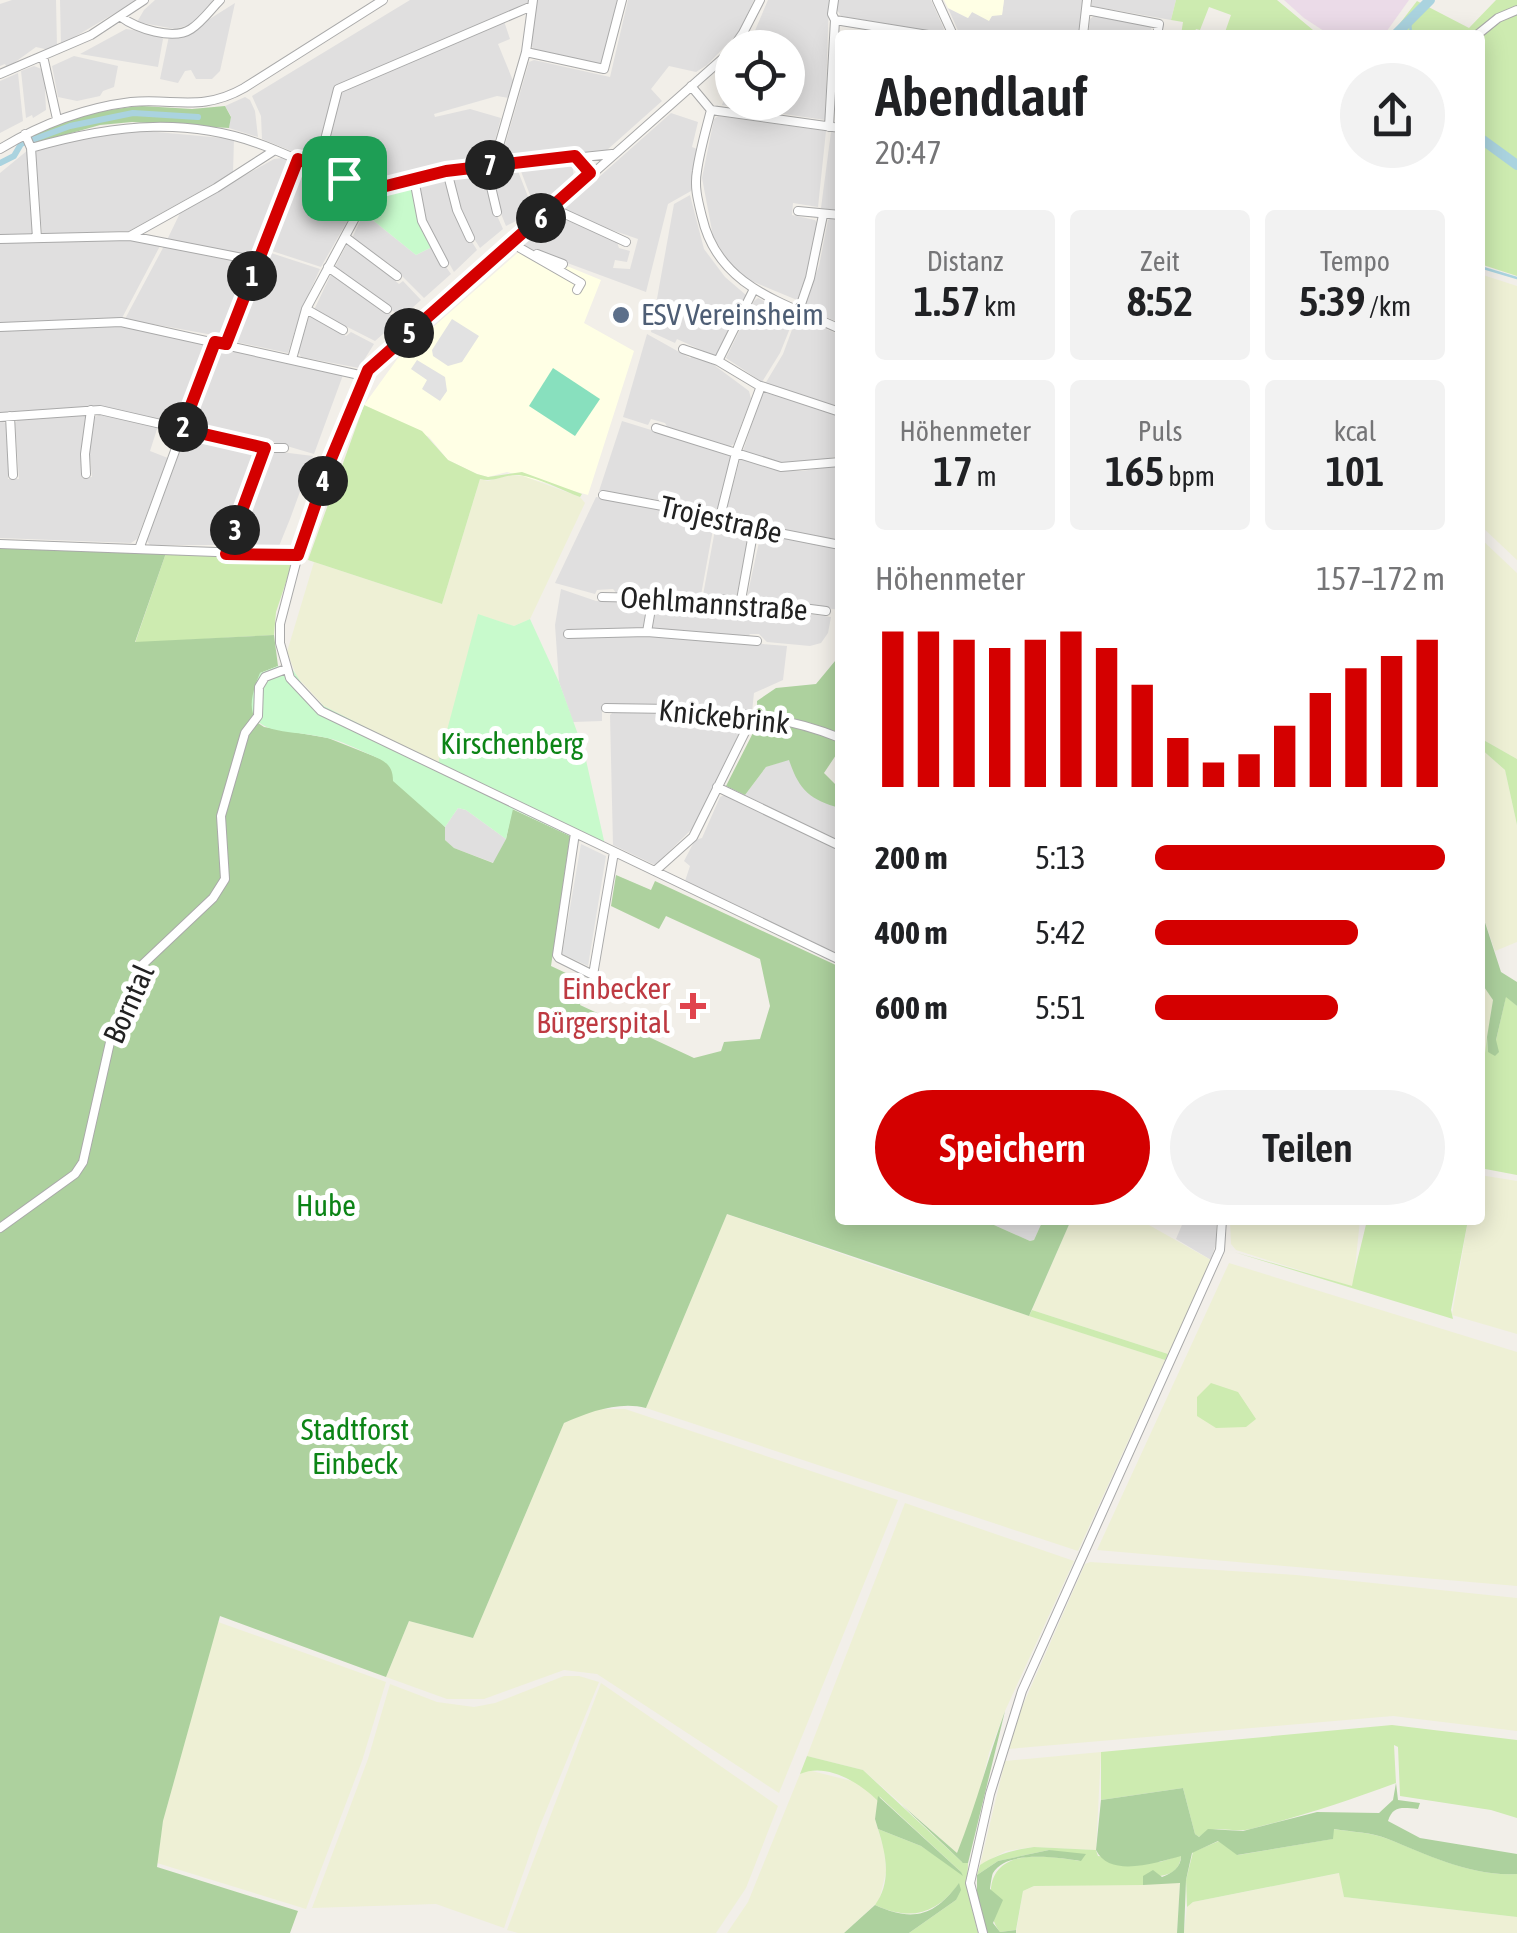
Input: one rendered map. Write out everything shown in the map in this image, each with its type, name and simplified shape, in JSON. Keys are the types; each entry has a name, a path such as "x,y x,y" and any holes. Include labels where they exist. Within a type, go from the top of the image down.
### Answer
{"street":[{"path":"0,74 81,40 144,0"},
{"path":"122,17 132,25 176,34 192,28 220,0"},
{"path":"0,149 57,119 134,102 184,105 220,100 384,0"},
{"path":"526,52 604,69 622,0"},
{"path":"760,0 744,33 728,53 588,171 364,376 298,555 280,624 280,642 286,669 306,698 322,710 835,958"},
{"path":"834,0 835,30"},
{"path":"937,0 950,30"},
{"path":"497,212 492,165 526,52 532,3"},
{"path":"318,167 338,90 532,3"},
{"path":"1084,30 1087,5 1159,24 1158,30"},
{"path":"1483,30 1517,10"},
{"path":"836,20 897,30"},
{"path":"829,127 835,35"},
{"path":"42,56 57,119"},
{"path":"692,86 710,110 835,128"},
{"path":"710,110 696,172 696,190 709,244 723,264 754,289 835,327"},
{"path":"31,148 142,125 203,130 245,138 370,190 446,171 612,154"},
{"path":"25,134 31,148 37,238"},
{"path":"130,236 274,150"},
{"path":"575,156 588,171"},
{"path":"226,344 298,159"},
{"path":"446,171 470,238"},
{"path":"414,179 422,221 444,263"},
{"path":"292,358 306,309 370,190"},
{"path":"552,208 626,242"},
{"path":"798,211 835,215"},
{"path":"799,310 816,258 824,214"},
{"path":"0,239 130,236 258,261"},
{"path":"345,237 397,276"},
{"path":"509,244 551,262 581,283 577,290"},
{"path":"551,262 563,264"},
{"path":"328,267 387,309"},
{"path":"718,361 754,289"},
{"path":"306,309 343,330"},
{"path":"0,326 121,322 364,376"},
{"path":"138,550 215,342"},
{"path":"683,349 718,361 736,375 761,386 835,410"},
{"path":"720,517 736,453 761,386"},
{"path":"86,474 91,410"},
{"path":"13,475 5,416 91,410 265,448 284,448"},
{"path":"656,428 781,467 835,462"},
{"path":"226,554 265,448"},
{"name":"Trojestraße","path":"603,495 835,543"},
{"path":"741,600 754,528"},
{"path":"0,544 298,555"},
{"name":"Oehlmannstraße","path":"602,597 741,600 826,612"},
{"path":"647,632 653,597"},
{"path":"568,634 647,632 757,641"},
{"name":"Borntal","path":"0,1228 75,1174 83,1162 113,1029 141,966 221,888 225,869 221,816 246,733 258,716 259,688 265,678 286,669"},
{"name":"Knickebrink","path":"606,708 754,714 835,736"},
{"path":"655,871 692,837 754,714"},
{"path":"717,787 835,844"},
{"path":"575,833 557,954 558,958 593,974 614,852"},
{"path":"983,1933 970,1884 990,1794 1022,1690 1220,1250 1222,1225"}],"shaded area":[{"path":"12,0 56,0 57,47 36,47 7,68 5,64 0,66 0,4"},
{"path":"60,0 137,0 61,45"},
{"path":"155,0 214,2 192,24 175,29 137,22"},
{"path":"410,0 530,0 525,6 338,87 318,162 262,139 261,116 252,96"},
{"path":"537,0 617,0 602,62 597,65 535,51 531,45"},
{"path":"628,0 754,0 740,30 715,30 715,57 707,65 696,72 669,66 651,89 662,101 607,150 505,159 502,155 529,62 610,77"},
{"path":"768,0 829,0 825,120 805,117 805,30 755,30"},
{"path":"838,0 931,0 944,29 924,30 841,16"},
{"path":"944,0 1004,0 1002,15 992,16 989,21 972,12 968,18 948,8"},
{"path":"1004,0 1083,0 1080,30 958,30 948,8 968,18 972,12 1002,15"},
{"path":"1092,0 1176,0 1171,20 1092,6"},
{"path":"1284,0 1409,0 1388,30 1322,30"},
{"path":"235,3 220,71 212,79 196,79 191,70 185,71 178,83 160,79 169,36 181,37"},
{"path":"1095,15 1150,26 1152,30 1089,30 1090,19"},
{"path":"504,21 510,39 498,44 514,83 509,98 497,96 434,114 435,117 470,109 501,118 490,159 379,183 365,182 321,163 340,92"},
{"path":"126,29 159,34 163,39 158,67 80,54"},
{"path":"74,56 118,66 114,87 100,96 77,101 58,97 52,66"},
{"path":"34,66 44,70 48,88 46,110 26,118 21,71"},
{"path":"18,73 23,121 0,133 0,81"},
{"path":"245,97 255,111 258,137 229,128 231,116 225,106"},
{"path":"671,113 698,122 692,147 697,149 691,191 668,204 646,292 524,247 554,217 560,217 616,239 619,248 630,251 627,262 615,260 613,268 630,269 638,239 568,215 564,208"},
{"path":"714,119 826,131 818,207 793,203 792,215 815,220 819,226 813,259 797,300 749,280 732,268 713,236 702,178"},
{"path":"135,130 234,139 233,173 129,231 42,234 35,150 61,141"},
{"path":"831,132 835,132 835,210 821,208"},
{"path":"28,150 35,235 0,236 0,173"},
{"path":"282,158 289,160 291,166 256,257 167,240 181,211"},
{"path":"572,161 574,179 536,211 519,166"},
{"path":"303,166 355,187 361,197 321,267 269,250"},
{"path":"516,166 534,212 506,226 490,173 494,168"},
{"path":"485,171 490,200 503,229 480,248 468,229 451,176"},
{"path":"444,175 460,223 477,250 454,272 425,220 418,181"},
{"path":"690,195 704,249 725,277 746,295 716,357 651,332 674,204"},
{"path":"364,213 416,255 432,247 451,274 424,298 391,265 352,238"},
{"path":"835,217 835,321 810,310 805,303 819,266 828,220"},
{"path":"123,239 160,246 122,318 0,323 0,243"},
{"path":"347,244 390,270 391,277 399,284 403,281 421,300 401,318 370,291 334,269"},
{"path":"164,246 253,265 224,337 125,319"},
{"path":"523,248 601,280 584,323 634,351 588,495 507,472 488,477 477,474 448,460 429,437 364,405 398,358"},
{"path":"268,252 320,269 288,353 235,339"},
{"path":"332,272 398,321 375,341 314,310"},
{"path":"1485,276 1517,286 1517,560 1485,530"},
{"path":"758,298 795,316 780,353 762,382 726,358"},
{"path":"314,315 346,336 351,332 374,344 359,368 301,357 298,351 309,317"},
{"path":"797,316 835,333 835,407 765,384 783,354"},
{"path":"452,319 479,336 462,362 448,366 433,356 432,350"},
{"path":"118,325 206,345 209,350 182,419 176,423 97,406 0,413 0,331"},
{"path":"647,334 690,358 694,355 714,365 749,391 751,399 734,444 729,447 669,430 665,423 651,419 648,425 623,417"},
{"path":"224,349 343,375 314,454 263,439 259,442 194,427 218,352"},
{"path":"417,360 445,377 447,391 440,401 422,389 427,380 411,369"},
{"path":"763,390 835,413 835,457 783,463 743,451"},
{"path":"84,414 87,418 82,478 92,477 89,449 95,417 101,414 158,426 150,451 168,458 137,539 131,543 0,538 0,421 8,424 8,479 19,479 15,423 19,419"},
{"path":"622,421 729,454 732,458 718,509 599,491"},
{"path":"192,434 257,449 260,453 225,545 150,545 147,541 185,437"},
{"path":"273,451 313,456 277,551 236,549 233,544 267,454"},
{"path":"740,459 779,470 835,466 835,539 763,528 725,514"},
{"path":"523,476 580,497 585,503 530,619 514,626 478,615 439,764 324,706 297,677 287,652 314,562 442,604 480,479 488,481"},
{"path":"596,497 715,518 701,595 617,594 613,589 597,590 595,594 555,583"},
{"path":"717,519 749,533 737,594 733,597 703,595"},
{"path":"761,533 835,546 835,609 747,597"},
{"path":"1485,543 1517,573 1517,759 1485,741"},
{"path":"561,589 596,601 647,603 644,628 640,630 565,631 566,636 643,634 787,646 783,680 754,693 752,712 602,705 602,721 573,722 559,682 555,625"},
{"path":"661,600 741,604 831,617 821,643 810,646 767,642 759,634 747,638 656,631 652,627 654,605"},
{"path":"614,711 746,719 692,829 655,865 613,845 610,715"},
{"path":"1485,752 1505,770 1517,825 1517,942 1495,951 1485,922"},
{"path":"790,759 835,803 835,840 745,795 766,767"},
{"path":"727,794 835,846 835,953 685,881 690,866 684,861 695,840 702,838 720,797"},
{"path":"458,808 506,839 494,863 454,848 445,840 445,827"},
{"path":"581,844 606,856 588,966 562,954"},
{"path":"1485,988 1493,1000 1485,1055"},
{"path":"1485,1176 1517,1181 1517,1334 1452,1315 1467,1225 1485,1225"},
{"path":"727,1214 1165,1360 1078,1551 646,1408"},
{"path":"994,1225 1041,1225 1030,1241"},
{"path":"1069,1225 1149,1225 1211,1260 1168,1354 1032,1310"},
{"path":"1182,1225 1216,1225 1211,1260 1176,1239"},
{"path":"1230,1225 1359,1225 1353,1287 1236,1250 1231,1244"},
{"path":"1229,1263 1517,1352 1517,1586 1097,1550"},
{"path":"594,1409 625,1409 898,1500 779,1793 597,1674 564,1670 484,1699 447,1699 386,1677 409,1621 473,1638 564,1423"},
{"path":"905,1503 1074,1561 1005,1711 989,1753 976,1807 957,1853 863,1770 807,1756"},
{"path":"1085,1564 1296,1575 1517,1598 1517,1731 1393,1716 1008,1749 1022,1707"},
{"path":"218,1622 386,1682 362,1761 306,1909 157,1863 163,1821"},
{"path":"564,1676 599,1682 539,1828 504,1928 436,1904 312,1908 368,1759 390,1684 437,1702 474,1707 495,1703"},
{"path":"601,1683 778,1806 746,1888 716,1933 507,1930"},
{"path":"1101,1752 1096,1850 1034,1847 1006,1851 980,1865 1005,1761"},
{"path":"808,1770 860,1783 878,1801 875,1819 886,1872 879,1901 844,1933 727,1933 748,1902 800,1774"},
{"path":"1340,1873 1344,1897 1517,1917 1517,1933 1184,1933 1187,1907 1193,1902"},
{"path":"1180,1883 1177,1933 1016,1933 1023,1891 1034,1886"}],"green space":[{"path":"1176,0 1277,0 1313,30 1226,30 1231,15 1209,7 1200,30 1182,30 1183,22 1171,20"},
{"path":"1496,0 1517,0 1517,161 1485,139 1485,30 1395,30 1417,1 1469,28"},
{"path":"142,106 225,106 231,117 229,128 132,122 100,125 36,143 33,136 71,119"},
{"path":"1485,145 1517,168 1517,276 1485,266"},
{"path":"412,185 432,247 416,255 364,213 381,193"},
{"path":"553,368 600,399 575,436 529,406"},
{"path":"364,405 422,431 448,460 477,474 488,477 522,472 582,494 580,497 519,475 480,479 442,604 308,560"},
{"name":"Stadtforst Einbeck","path":"0,546 166,553 135,642 274,635 278,666 260,673 258,723 328,738 386,761 445,827 445,840 454,848 493,863 506,839 512,809 570,836 551,966 587,983 580,1005 694,1058 721,1051 724,1042 760,1039 770,1006 760,959 666,916 659,929 611,906 616,875 651,890 655,881 835,965 835,1225 994,1225 1030,1241 1041,1225 1069,1225 1029,1316 727,1214 646,1408 615,1407 564,1423 473,1638 409,1621 386,1677 220,1616 163,1821 157,1867 298,1911 290,1933 0,1933"},
{"path":"166,553 292,564 276,612 274,635 135,643"},
{"name":"Kirschenberg","path":"478,614 514,626 530,619 584,751 605,845 573,830 570,836 513,809 506,839 458,808 445,827 393,781 390,767 380,759 333,739 266,727 257,721 252,710 260,673 278,666 291,667 308,693 324,706 438,764"},
{"path":"835,661 835,756 824,773 835,784 835,806 807,792 789,760 766,767 745,795 726,786 758,723 757,701 776,688 816,684"},
{"path":"1485,741 1517,759 1517,825 1505,770 1485,752"},
{"path":"1485,922 1501,972 1517,982 1517,1006 1506,997 1496,1040 1499,1052 1495,1056 1488,1052 1487,1037 1493,1000 1485,988"},
{"path":"1506,996 1517,1006 1517,1175 1485,1169 1485,1053 1487,1037 1488,1052 1496,1040"},
{"path":"1366,1225 1467,1225 1451,1310 1453,1319 1234,1252 1352,1286"},
{"path":"1032,1310 1168,1354 1165,1360 1029,1316"},
{"path":"1211,1383 1238,1392 1256,1419 1246,1427 1216,1428 1197,1416 1197,1397"},
{"path":"1005,1711 968,1863 963,1863 902,1805 957,1853"},
{"path":"1392,1725 1517,1740 1517,1818 1491,1810 1400,1796 1398,1747 1394,1745 1396,1783 1251,1829 1211,1830 1199,1837 1183,1788 1101,1800 1101,1752"},
{"path":"807,1756 863,1770 962,1862 968,1863 967,1888 978,1933 909,1933 956,1900 959,1884 941,1903 921,1912 900,1913 875,1905 886,1877 878,1829 921,1846 961,1872 880,1797 878,1801 853,1781 832,1773 800,1774"},
{"path":"1396,1783 1398,1800 1420,1803 1418,1809 1396,1810 1388,1821 1420,1838 1517,1854 1517,1874 1467,1868 1382,1837 1334,1829 1333,1839 1237,1855 1218,1841 1192,1853 1186,1880 1184,1933 1177,1933 1180,1883 1143,1885 1143,1876 1153,1870 1162,1877 1169,1874 1178,1867 1181,1856 1123,1866 1103,1859 1096,1850 1101,1800 1183,1788 1199,1837 1208,1829 1243,1831 1317,1812 1379,1813 1393,1800"},
{"path":"878,1796 963,1876 921,1846 878,1829"},
{"path":"1333,1829 1381,1837 1467,1868 1517,1874 1517,1917 1344,1897 1339,1873 1193,1902 1187,1907 1186,1880 1193,1852 1219,1841 1238,1855 1332,1839"},
{"path":"1034,1847 1096,1850 1098,1856 1160,1862 1181,1855 1173,1872 1143,1876 1143,1885 1034,1886 1023,1891 1016,1930 1000,1932 994,1921 992,1883 1007,1863 1035,1857 1081,1861 1049,1850 998,1861 977,1875 980,1865 993,1858"},
{"path":"1049,1850 1086,1854 1081,1861 1034,1857 1000,1865 990,1889 1003,1900 993,1923 1000,1932 1016,1933 986,1933 977,1901 977,1875 998,1861"},
{"path":"959,1883 961,1890 956,1900 909,1933 844,1933 875,1905 900,1914 922,1913 941,1903"}],"waterway":[{"path":"1400,30 1430,0"},
{"path":"1410,21 1411,30"},
{"path":"0,163 14,156 21,144 70,126 133,113 198,117"},
{"path":"1485,142 1517,165"},
{"path":"1485,268 1517,278"}],"place":[{"name":"ESV Vereinsheim","path":"621,315"},
{"name":"Einbecker Bürgerspital","path":"693,1006"}],"route":[{"path":"575,156 590,173 368,370 331,459 298,555 226,554 265,448 182,429 215,342 226,344 298,159 344,178 370,190 446,171 575,156"}],"park label":[{"name":"Hube","path":"326,1206"}]}
